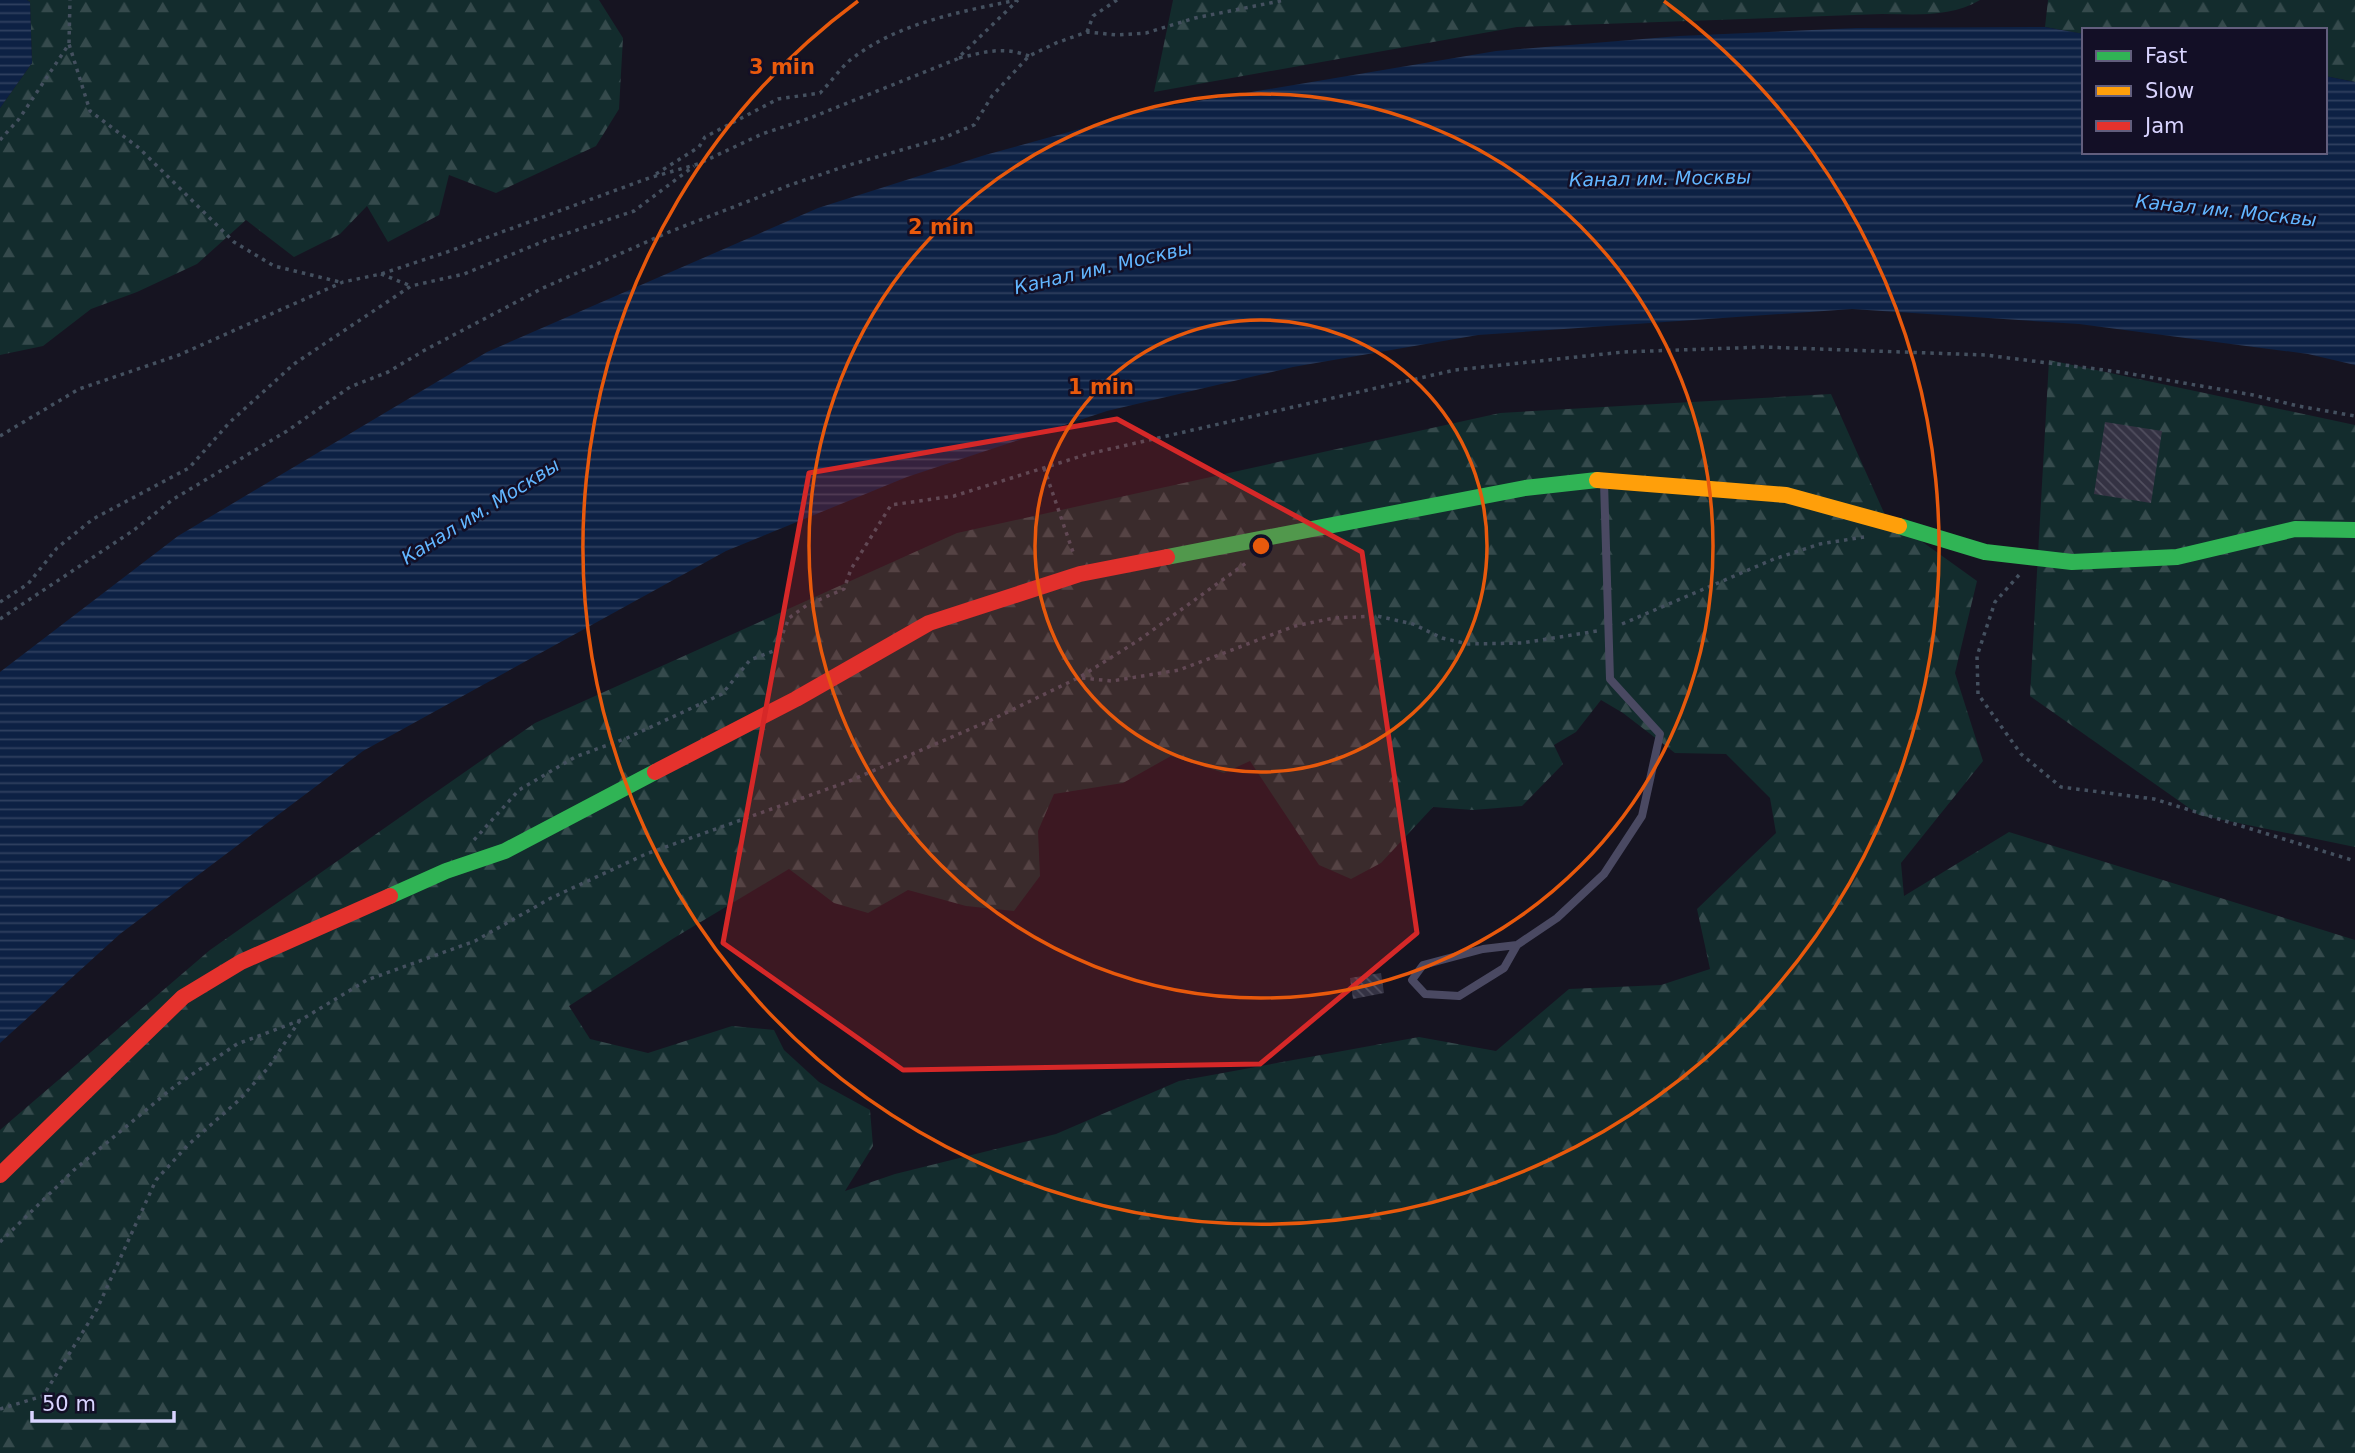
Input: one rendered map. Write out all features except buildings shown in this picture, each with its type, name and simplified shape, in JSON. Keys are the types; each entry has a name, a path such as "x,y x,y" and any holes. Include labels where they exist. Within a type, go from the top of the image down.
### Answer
{"street":[{"path":"0,1175 183,997 242,962 446,871 505,851 796,699 929,623 1080,574 1525,488 1603,479 1786,495 1913,529 1985,552 2072,562 2177,557 2295,529 2355,530"}],"lane":[{"path":"1517,945 1483,949 1423,965 1412,979 1426,994 1459,996 1504,968 1517,945 1557,918 1604,874 1642,816 1660,734 1610,678 1603,479"}],"path":[{"path":"71,0 69,41 90,111 139,148 234,242 274,266 343,282"},
{"path":"957,59 1018,0"},
{"path":"649,178 699,146 705,137 778,99 820,93 849,62 884,39 919,24 1018,0"},
{"path":"1087,32 1093,16 1117,0"},
{"path":"0,619 134,530 172,500 287,431 350,387 388,372 543,288 669,232 790,185 943,138 974,125 992,96 1029,56 1056,43 1087,32 1117,35 1146,33 1195,18 1284,0"},
{"path":"0,140 19,120 69,41"},
{"path":"0,436 79,389 179,355 343,282 380,274 450,251 649,178 698,164 762,134 810,118 957,59 991,51 1012,50 1029,56"},
{"path":"0,602 29,584 57,548 93,519 189,468 230,422 294,364 411,286 464,275 547,240 634,211 698,164"},
{"path":"380,274 411,286"},
{"path":"474,841 519,790 575,757 627,738 722,694 750,660 776,650 789,618 807,605 844,589 850,569 891,505 954,496 1088,454 1455,370 1623,352 1763,347 1918,351 1985,355 2120,372 2355,416"},
{"path":"1044,468 1080,574"},
{"path":"1080,677 1112,681 1180,670 1294,626 1334,618 1377,616 1413,624 1442,638 1468,644 1522,643 1608,629 1774,559 1820,544 1873,536"},
{"path":"0,1242 74,1170 175,1086 237,1044 301,1020 367,980 475,941 551,898 646,853 847,782 989,722 1080,677 1139,640 1247,562"},
{"path":"2029,573 2018,576 1995,602 1977,656 1978,694 2021,754 2061,788 2154,799 2355,861"},
{"path":"0,1409 43,1396 97,1309 156,1180 188,1145 239,1100 268,1068 301,1020"}],"highlighted area":[{"path":"1117,419 1362,552 1417,933 1260,1064 903,1070 723,943 809,473"}],"green space":[{"path":"27,0 599,0 623,38 619,109 596,146 496,193 449,175 439,215 388,242 367,206 340,234 294,257 246,220 197,264 137,292 91,309 43,346 0,355 0,108 32,63 30,2"},
{"path":"1173,0 1980,0 1957,10 1932,14 1517,27 1154,92"},
{"path":"2048,0 2355,0 2355,82 2327,76 2327,28 2082,28 2082,34 2045,27"},
{"path":"2049,360 2355,425 2355,847 2199,815 2030,696"},
{"path":"1831,394 1885,515 1977,581 1955,673 1983,761 1901,863 1904,896 2009,832 2355,940 2355,1453 0,1453 0,1130 210,950 535,723 957,533 1500,413","holes":["1601,700 1623,713 1675,753 1726,754 1770,798 1776,833 1697,909 1710,969 1661,985 1569,989 1496,1051 1419,1037 1179,1081 1056,1134 895,1174 845,1191 873,1146 870,1110 819,1082 784,1050 774,1030 732,1026 648,1053 590,1039 569,1006 674,938 789,869 834,903 868,913 908,890 966,906 1014,911 1040,876 1038,831 1054,794 1123,783 1171,756 1224,773 1250,761 1319,865 1351,879 1381,863 1433,807 1473,810 1522,806 1563,764 1554,745 1576,732"]}],"water":[{"path":"0,0 30,2 32,63 0,108"},
{"name":"Канал им. Москвы","path":"2045,27 2082,34 2082,154 2327,154 2327,76 2355,82 2355,365 2308,354 2079,324 1852,309 1478,335 1293,367 1107,411 907,477 726,551 363,751 120,934 0,1043 0,672 178,536 487,352 818,208 985,155 1156,108 1496,51 1679,36 1857,28"}],"traffic: fast":[{"path":"1167,557 1525,488 1597,480"},
{"path":"1899,526 1985,552 2072,562 2177,557 2295,529 2355,530"},
{"path":"390,896 446,871 505,851 655,772"}],"traffic: slow":[{"path":"1597,480 1786,495 1899,526"}],"traffic: jam":[{"path":"655,772 796,699 929,623 1080,574 1167,557"},
{"path":"0,1175 183,997 241,962 390,896"}]}
